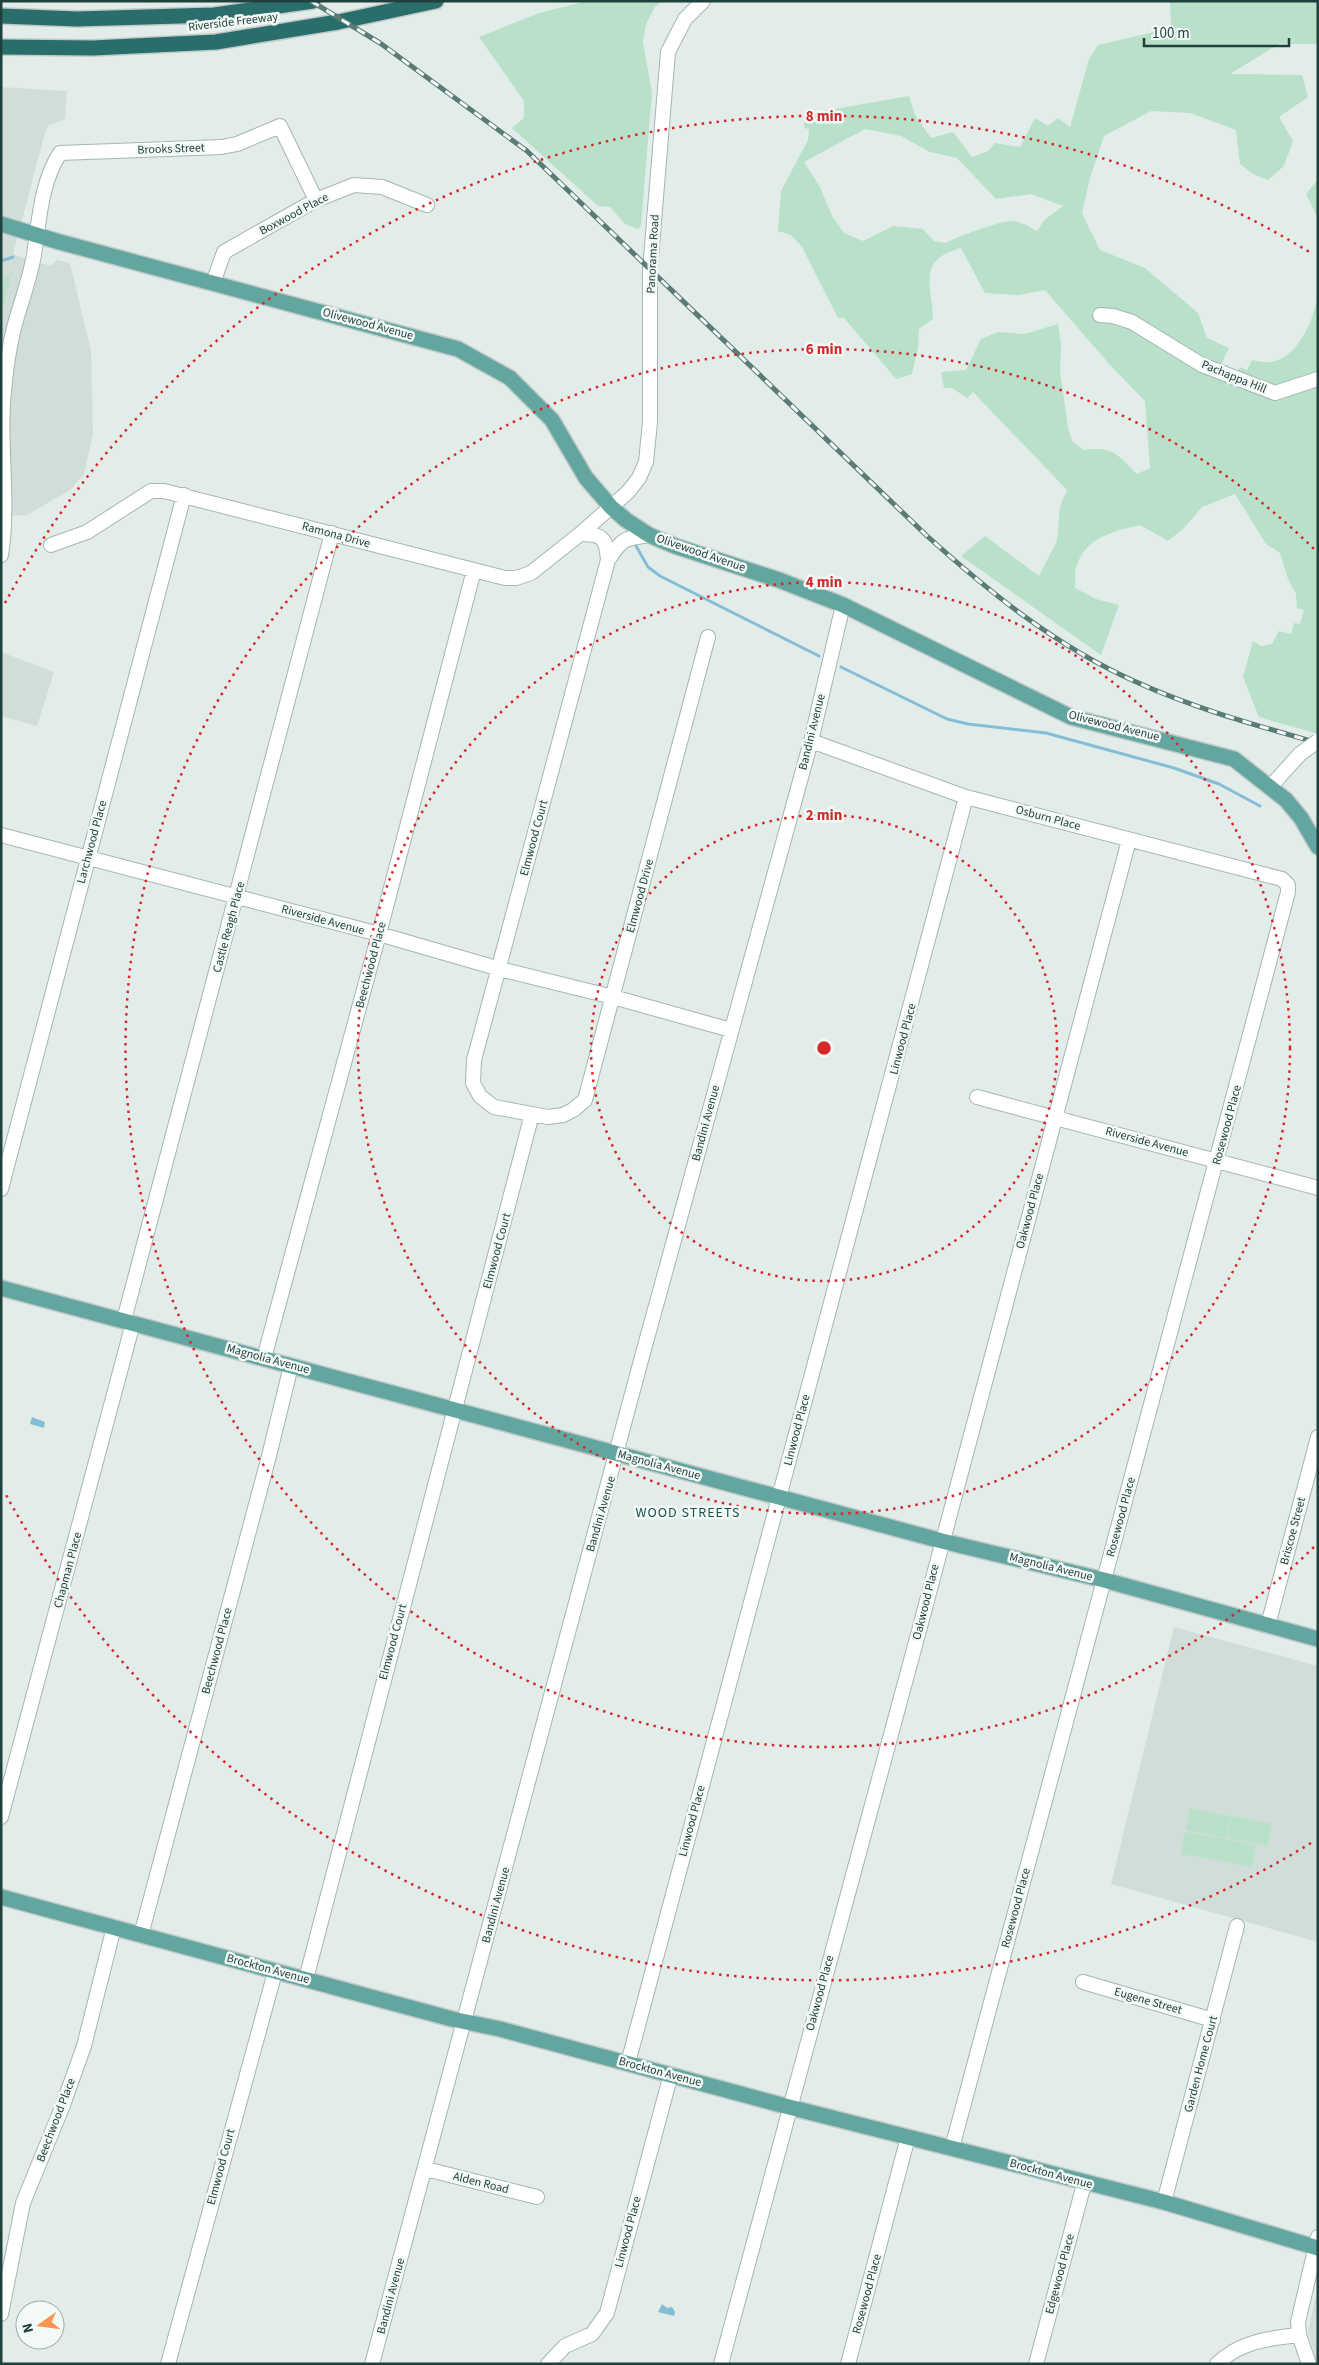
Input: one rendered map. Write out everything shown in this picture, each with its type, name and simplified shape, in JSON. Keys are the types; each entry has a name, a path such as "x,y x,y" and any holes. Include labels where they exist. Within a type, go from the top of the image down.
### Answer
{"highway":[{"name":"Riverside Freeway","path":"1,16 77,19 214,15 313,1"},
{"name":"Riverside Freeway","path":"1,47 93,48 216,42 338,22 436,1"}],"main road":[{"name":"Olivewood Avenue","path":"1,224 451,347 493,367 515,383 552,420 586,478 611,507 626,520 649,535 675,546 780,580 843,605 1071,717 1234,759 1271,786 1286,800 1301,818 1318,847"},
{"name":"Magnolia Avenue","path":"1,1288 942,1541 1104,1580 1318,1639"},
{"name":"Brockton Avenue","path":"1,1897 275,1972 671,2074 789,2107 1084,2184 1164,2202 1317,2244"}],"street":[{"name":"Panorama Road","path":"611,507 639,478 646,462 650,422 650,270 668,52 685,19 703,1"},
{"name":"Brooks Street","path":"36,235 52,165 60,153 222,147 237,144 280,126 316,200"},
{"name":"Boxwood Place","path":"213,283 224,252 316,200 354,185 382,187 427,205"},
{"path":"1,554 5,508 3,404 7,366 14,327 33,257 36,235"},
{"name":"Pachappa Hill","path":"1100,315 1113,316 1132,322 1202,365 1275,393 1318,379"},
{"name":"Ramona Drive","path":"51,545 87,532 151,491 164,491 505,578 516,578 531,573 611,507"},
{"name":"Larchwood Place","path":"1,1189 184,496"},
{"name":"Castle Reagh Place","path":"128,1321 332,534"},
{"path":"580,534 595,534 601,537 605,542 608,560"},
{"path":"608,560 618,544 625,539 649,535"},
{"name":"Elmwood Court","path":"306,1979 532,1114 494,1107 480,1096 473,1083 474,1060 500,969 608,560"},
{"name":"Beechwood Place","path":"264,1358 379,934 474,570"},
{"name":"Bandini Avenue","path":"372,2364 426,2169 463,2020 488,1935 730,1030 811,741 843,605"},
{"name":"Elmwood Drive","path":"532,1114 548,1117 563,1115 573,1110 585,1100 708,637"},
{"path":"1271,786 1300,754 1318,740"},
{"name":"Osburn Place","path":"811,741 966,797 1282,879 1288,885"},
{"name":"Linwood Place","path":"628,2063 966,797"},
{"name":"Riverside Avenue","path":"1,835 379,934 500,969 613,997 730,1030"},
{"name":"Oakwood Place","path":"721,2364 1129,840"},
{"name":"Rosewood Place","path":"952,2148 1218,1160 1288,892 1288,885"},
{"name":"Riverside Avenue","path":"977,1097 1318,1188"},
{"name":"Chapman Place","path":"1,1817 128,1321"},
{"name":"Beechwood Place","path":"141,1935 269,1456 291,1366"},
{"name":"Briscoe Street","path":"1268,1625 1318,1437"},
{"name":"Garden Home Court","path":"1164,2202 1237,1926"},
{"name":"Beechwood Place","path":"1,2314 23,2203 63,2105 84,2046 114,1927"},
{"name":"Elmwood Court","path":"168,2364 275,1972"},
{"name":"Eugene Street","path":"1083,1982 1213,2020"},
{"name":"Linwood Place","path":"548,2364 565,2346 592,2334 607,2313 671,2074"},
{"name":"Rosewood Place","path":"848,2364 908,2137"},
{"name":"Alden Road","path":"426,2169 537,2197"},
{"name":"Edgewood Place","path":"1036,2364 1084,2184"},
{"path":"1309,2364 1299,2335 1298,2322 1317,2244"},
{"path":"1216,2364 1240,2347 1274,2338 1299,2335"}],"shaded area":[{"path":"1,87 67,91 65,119 48,126 45,133 13,254 50,266 57,260 70,263 91,351 93,434 84,474 70,490 27,515 1,516"},
{"path":"1,652 54,672 37,726 1,716"},
{"path":"1174,1627 1318,1666 1318,1942 1111,1884"},
{"path":"1318,2287 1318,2364 1317,2364 1308,2331"}],"green space":[{"path":"587,1 663,1 655,7 646,24 643,42 652,93 641,225 638,229 625,224 610,207 598,206 512,128 524,118 524,101 479,37 539,13"},
{"path":"1170,1 1318,1 1318,44 1279,44 1230,74 1302,75 1308,97 1279,117 1293,141 1284,166 1268,180 1253,174 1240,164 1236,130 1190,113 1151,111 1104,136 1090,178 1082,213 1100,250 1145,268 1198,313 1207,338 1229,348 1222,363 1237,371 1240,367 1247,370 1252,360 1272,362 1290,352 1304,335 1309,325 1318,295 1318,734 1259,717 1243,677 1253,641 1261,646 1272,644 1279,631 1291,634 1294,623 1300,624 1304,610 1297,608 1296,594 1288,579 1280,553 1266,544 1235,494 1202,507 1184,528 1168,541 1140,525 1102,537 1081,555 1076,567 1075,588 1096,599 1119,605 1101,655 961,556 985,536 1039,576 1057,541 1060,506 1067,490 973,392 967,398 952,388 944,388 941,372 966,370 981,339 998,332 1024,334 1058,324 1061,345 1060,371 1068,428 1072,441 1084,450 1102,449 1114,453 1137,474 1150,468 1145,401 1110,365 1045,290 1019,295 985,293 961,248 947,253 938,259 932,267 930,284 933,319 919,329 918,348 912,374 896,379 844,318 838,318 802,247 791,235 778,231 781,191 808,140 809,129 804,128 805,114 909,96 915,115 931,138 953,132 972,157 988,151 995,143 1020,147 1035,118 1048,126 1058,118 1070,127 1089,59 1098,45 1171,28","holes":["865,129 901,136 930,152 957,158 996,199 1031,194 1063,206 1044,220 1037,231 1025,224 1011,221 978,230 946,243 934,241 923,229 893,226 863,241 844,233 832,216 820,187 804,162"]},
{"path":"1318,179 1318,219 1306,194"},
{"path":"12,272 1,312 1,282"},
{"path":"1190,1808 1230,1816 1226,1838 1186,1830"},
{"path":"1231,1816 1272,1824 1268,1846 1227,1838"},
{"path":"1185,1832 1226,1839 1222,1861 1181,1854"},
{"path":"1226,1839 1256,1845 1252,1867 1222,1861"}],"water":[{"path":"32,1417 45,1422 44,1428 30,1424"},
{"path":"662,2304 667,2308 672,2307 675,2312 674,2316 658,2312"}],"waterway":[{"path":"1,261 13,257"},
{"path":"636,546 648,567 660,576 819,656"},
{"path":"841,667 947,719 968,724 1046,733 1174,768 1219,784 1260,806"}],"railway":[{"path":"311,1 380,43 527,151 926,535 974,577 1024,616 1105,667 1156,691 1224,715 1318,743"}],"district":[{"name":"WOOD STREETS","path":"688,1513"}]}
